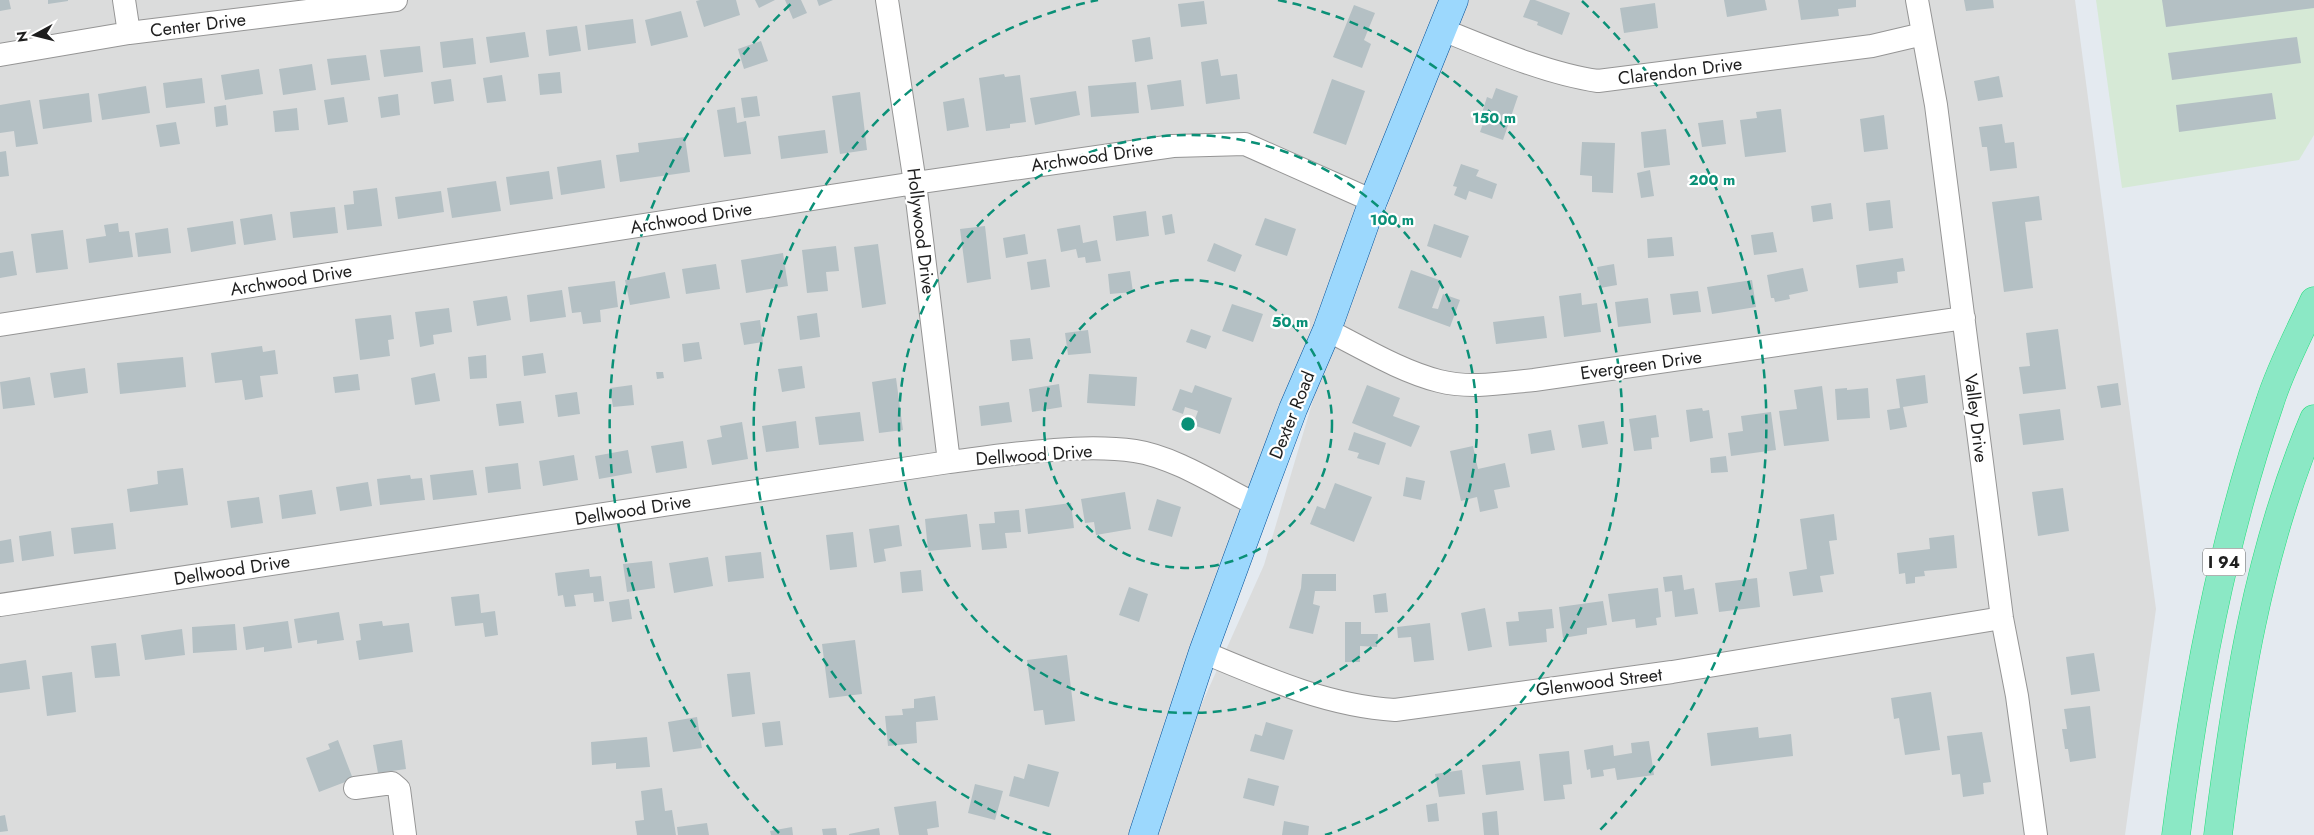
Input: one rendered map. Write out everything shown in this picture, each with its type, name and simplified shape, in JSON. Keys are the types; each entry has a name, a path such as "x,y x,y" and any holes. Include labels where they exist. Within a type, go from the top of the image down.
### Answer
{"highway":[{"name":"I 94","path":"2176,835 2188,742 2212,616 2232,531 2270,400 2314,301"},
{"name":"I 94","path":"2218,835 2230,745 2253,608 2281,509 2314,419"}],"main road":[{"name":"Dexter Road","path":"1144,835 1203,652 1257,505 1293,409 1327,330 1374,201 1454,0"}],"street":[{"path":"124,0 129,33"},
{"name":"Hollywood Drive","path":"887,0 915,183 949,462"},
{"name":"Valley Drive","path":"1917,0 1936,105 2002,618 2016,696 2036,835"},
{"name":"Center Drive","path":"0,55 129,33 391,1"},
{"name":"Clarendon Drive","path":"1443,30 1491,50 1570,77 1598,81 1872,46 1923,34"},
{"name":"Archwood Drive","path":"0,325 915,183 1173,146 1245,144 1374,201"},
{"name":"Evergreen Drive","path":"1327,330 1406,370 1440,382 1480,386 1534,380 1964,318"},
{"name":"Dellwood Drive","path":"0,605 949,462 1031,452 1093,450 1136,452 1172,463 1257,505"},
{"name":"Glenwood Street","path":"1203,652 1278,683 1363,708 1395,710 1672,672 2002,618"},
{"path":"355,788 392,783 399,789 405,835"}],"shaded area":[{"path":"0,0 1443,0 1134,835 0,835"},
{"path":"1466,0 2075,0 2156,609 2125,835 1155,835 1195,719 1264,565 1314,397"},
{"path":"2096,0 2314,0 2314,135 2299,160 2122,188"}],"building":[{"path":"0,0 9,0 11,9 0,11"},
{"path":"48,0 68,0 68,1 48,4"},
{"path":"736,0 740,15 704,27 696,1"},
{"path":"755,0 775,0 759,8"},
{"path":"785,0 801,0 807,13 793,19"},
{"path":"817,0 833,0 819,6"},
{"path":"1530,0 1535,0 1570,13 1562,35 1537,25 1538,22 1523,17"},
{"path":"1724,0 1765,0 1767,10 1727,17"},
{"path":"1798,0 1856,0 1856,7 1838,9 1839,16 1801,20"},
{"path":"1964,0 1993,0 1994,8 1966,11"},
{"path":"2162,0 2314,0 2314,8 2166,27"},
{"path":"1204,1 1207,24 1181,27 1178,4"},
{"path":"1655,3 1658,28 1624,33 1620,8"},
{"path":"1354,5 1375,13 1364,40 1371,44 1362,68 1333,57"},
{"path":"681,11 688,37 651,46 645,20"},
{"path":"633,19 636,43 588,50 585,25"},
{"path":"577,26 581,51 549,56 546,30"},
{"path":"525,32 529,57 490,63 486,37"},
{"path":"1150,37 1153,59 1135,62 1132,40"},
{"path":"2297,37 2301,63 2172,80 2168,53"},
{"path":"473,38 476,64 443,68 440,42"},
{"path":"761,41 768,61 744,69 738,49"},
{"path":"420,46 423,72 384,77 380,50"},
{"path":"366,55 370,80 331,85 327,59"},
{"path":"1218,59 1221,76 1237,74 1240,99 1206,104 1201,62"},
{"path":"312,64 316,90 283,95 279,69"},
{"path":"259,69 263,94 225,100 221,75"},
{"path":"560,72 562,93 540,95 538,74"},
{"path":"1004,74 1005,77 1020,75 1026,122 1010,124 1010,128 986,131 979,78"},
{"path":"502,75 506,101 487,103 483,78"},
{"path":"1999,76 2003,97 1978,101 1974,81"},
{"path":"202,78 205,103 166,108 163,83"},
{"path":"451,79 454,101 434,104 431,82"},
{"path":"1332,79 1365,91 1346,145 1313,133"},
{"path":"1181,80 1184,106 1151,110 1147,85"},
{"path":"1136,82 1139,113 1091,117 1088,86"},
{"path":"146,86 150,113 102,120 98,94"},
{"path":"1496,88 1518,96 1503,140 1480,132 1485,118 1481,116 1487,97 1492,99"},
{"path":"1076,91 1080,115 1035,125 1030,98"},
{"path":"860,92 867,150 840,154 832,96"},
{"path":"89,93 92,122 43,129 39,100"},
{"path":"2272,93 2276,119 2179,132 2176,105"},
{"path":"398,94 400,115 381,118 378,97"},
{"path":"757,96 760,116 744,118 741,98"},
{"path":"344,97 348,122 328,125 324,100"},
{"path":"964,98 969,127 947,131 943,102"},
{"path":"30,100 38,144 16,147 14,131 0,133 0,105"},
{"path":"226,105 228,125 216,127 214,107"},
{"path":"735,107 737,123 746,121 751,154 724,157 717,110"},
{"path":"297,108 299,130 275,132 273,111"},
{"path":"1781,109 1786,152 1745,157 1740,120 1757,118 1756,112"},
{"path":"1884,115 1888,149 1864,152 1860,119"},
{"path":"1723,120 1726,144 1702,147 1698,123"},
{"path":"176,122 180,144 160,147 156,125"},
{"path":"2002,124 2005,143 2014,142 2017,168 1990,171 1987,147 1982,147 1979,127"},
{"path":"1666,129 1670,165 1644,168 1641,132"},
{"path":"825,130 828,153 781,159 778,136"},
{"path":"685,137 690,172 620,182 616,155 639,152 638,143"},
{"path":"1582,142 1615,143 1613,193 1592,192 1592,176 1580,175"},
{"path":"6,151 9,176 0,177 0,152"},
{"path":"601,160 605,188 561,195 557,167"},
{"path":"1461,164 1479,170 1476,176 1497,184 1492,199 1469,191 1466,200 1454,195 1457,187 1453,186"},
{"path":"1650,170 1654,196 1641,198 1637,173"},
{"path":"549,171 553,199 510,205 506,177"},
{"path":"496,181 501,211 452,218 447,188"},
{"path":"377,188 382,226 347,230 344,205 354,204 353,191"},
{"path":"441,191 444,212 398,219 395,197"},
{"path":"2039,196 2042,220 2025,222 2033,288 2004,292 1992,202"},
{"path":"1890,200 1893,228 1869,231 1866,203"},
{"path":"1831,203 1833,219 1813,222 1811,206"},
{"path":"335,207 338,233 293,238 290,212"},
{"path":"1146,211 1149,236 1116,241 1113,216"},
{"path":"272,214 276,240 244,245 240,219"},
{"path":"1172,214 1175,233 1165,235 1162,216"},
{"path":"1265,218 1296,229 1287,256 1255,245"},
{"path":"233,221 236,244 191,252 187,228"},
{"path":"118,223 119,232 129,231 133,257 89,263 86,239 106,236 104,225"},
{"path":"1434,224 1469,236 1461,258 1427,246"},
{"path":"1080,225 1083,243 1097,240 1101,261 1086,263 1085,257 1078,258 1076,249 1061,252 1057,229"},
{"path":"985,226 991,279 967,283 960,229"},
{"path":"168,228 171,253 138,257 135,233"},
{"path":"63,230 68,269 36,273 31,234"},
{"path":"1773,232 1777,252 1754,255 1751,235"},
{"path":"1025,234 1028,254 1006,258 1003,238"},
{"path":"1672,237 1674,256 1648,258 1647,239"},
{"path":"1214,243 1242,255 1235,272 1207,261"},
{"path":"878,244 886,304 862,308 854,247"},
{"path":"836,246 839,271 826,272 828,291 807,293 802,250"},
{"path":"13,251 17,275 0,278 0,253"},
{"path":"783,253 788,286 746,293 741,260"},
{"path":"1903,258 1905,271 1897,272 1898,283 1859,288 1856,265"},
{"path":"1046,259 1050,287 1031,290 1027,262"},
{"path":"716,264 720,289 686,294 682,269"},
{"path":"1614,264 1617,285 1600,288 1597,267"},
{"path":"1803,268 1808,291 1789,295 1790,299 1775,302 1774,298 1771,298 1767,275"},
{"path":"1411,270 1442,281 1432,308 1438,309 1443,294 1460,300 1450,327 1398,308"},
{"path":"1130,271 1133,292 1110,294 1108,274"},
{"path":"665,272 670,298 630,305 625,280"},
{"path":"1752,280 1756,307 1712,314 1707,287"},
{"path":"615,281 618,307 600,310 601,322 583,324 581,312 572,313 568,287"},
{"path":"562,290 566,317 530,322 527,295"},
{"path":"1698,291 1701,312 1673,315 1670,294"},
{"path":"1581,293 1582,305 1597,303 1601,332 1564,337 1559,296"},
{"path":"507,296 511,320 477,326 473,301"},
{"path":"1648,298 1651,323 1618,327 1615,302"},
{"path":"1232,304 1263,314 1253,342 1222,331"},
{"path":"449,308 452,332 433,335 434,344 420,347 415,312"},
{"path":"817,313 820,337 800,340 797,316"},
{"path":"391,315 394,339 388,340 390,356 360,360 355,319"},
{"path":"1544,316 1547,338 1496,344 1493,322"},
{"path":"760,320 763,342 744,345 740,323"},
{"path":"1191,329 1211,336 1206,349 1186,342"},
{"path":"2058,329 2066,389 2023,394 2019,367 2030,366 2026,333"},
{"path":"1088,330 1091,353 1068,355 1065,333"},
{"path":"1030,338 1033,359 1012,361 1010,340"},
{"path":"699,342 702,359 684,362 682,344"},
{"path":"262,346 263,352 275,350 278,374 260,376 263,397 245,400 242,380 215,383 211,353"},
{"path":"543,353 546,373 524,376 522,356"},
{"path":"486,355 487,378 470,379 468,357"},
{"path":"183,357 186,387 120,394 117,363"},
{"path":"802,366 805,388 782,392 778,369"},
{"path":"85,368 88,393 54,398 50,373"},
{"path":"656,372 663,372 664,378 657,379"},
{"path":"435,373 440,401 415,405 411,378"},
{"path":"358,374 360,390 335,393 333,377"},
{"path":"1089,374 1137,377 1135,406 1087,403"},
{"path":"1925,375 1928,403 1903,407 1907,427 1890,430 1887,410 1900,408 1896,379"},
{"path":"30,377 35,405 3,409 0,382"},
{"path":"896,378 903,430 879,433 872,382"},
{"path":"2118,383 2121,405 2101,408 2097,386"},
{"path":"1059,384 1062,407 1032,412 1029,389"},
{"path":"632,385 634,405 613,407 610,388"},
{"path":"1195,385 1232,398 1220,434 1193,425 1198,411 1185,407 1183,414 1172,410 1180,389 1192,393"},
{"path":"1367,385 1400,398 1393,416 1420,426 1411,447 1352,423"},
{"path":"1822,386 1829,441 1784,446 1779,411 1797,409 1794,390"},
{"path":"1847,388 1847,390 1868,388 1870,418 1837,420 1835,389"},
{"path":"577,392 580,414 558,417 555,395"},
{"path":"521,401 524,423 499,426 496,404"},
{"path":"1009,402 1012,422 981,426 979,406"},
{"path":"1702,408 1703,411 1709,410 1713,438 1690,442 1686,410"},
{"path":"2060,409 2064,440 2023,445 2019,414"},
{"path":"860,412 864,441 819,445 815,417"},
{"path":"1771,412 1776,450 1731,456 1728,433 1743,431 1741,416"},
{"path":"1656,415 1659,437 1651,438 1652,449 1634,451 1629,419"},
{"path":"796,421 799,448 766,452 762,426"},
{"path":"1604,421 1608,444 1582,448 1578,425"},
{"path":"742,422 748,459 712,465 707,440 722,437 720,426"},
{"path":"1551,430 1555,450 1531,454 1528,434"},
{"path":"1354,432 1386,443 1379,465 1357,458 1359,453 1348,450"},
{"path":"683,441 687,468 656,473 651,446"},
{"path":"1473,446 1478,469 1505,463 1510,487 1494,490 1498,508 1480,512 1477,497 1461,501 1450,451"},
{"path":"628,450 632,473 599,479 595,456"},
{"path":"574,455 578,480 543,486 539,461"},
{"path":"1726,456 1728,472 1711,473 1710,458"},
{"path":"518,463 521,489 488,493 485,467"},
{"path":"183,468 188,505 130,512 127,489 158,484 157,471"},
{"path":"473,470 477,495 433,500 430,475"},
{"path":"410,475 411,479 422,478 425,500 380,505 377,479"},
{"path":"1406,477 1425,481 1421,500 1403,496"},
{"path":"368,482 372,506 340,511 336,487"},
{"path":"1335,483 1372,497 1354,542 1310,524 1317,506 1325,509"},
{"path":"2063,488 2069,531 2038,536 2032,492"},
{"path":"312,490 316,514 282,519 279,495"},
{"path":"1125,492 1131,529 1096,535 1094,522 1085,523 1081,499"},
{"path":"259,497 263,523 231,528 227,501"},
{"path":"1157,499 1181,507 1172,537 1148,530"},
{"path":"1071,503 1074,528 1028,534 1025,509"},
{"path":"1019,510 1021,532 1005,533 1007,548 982,550 979,524 995,523 994,512"},
{"path":"967,514 971,547 928,551 925,519"},
{"path":"1834,514 1837,540 1829,541 1834,574 1820,576 1823,592 1793,596 1789,572 1807,569 1800,519"},
{"path":"113,523 116,549 74,554 71,528"},
{"path":"899,525 902,546 884,549 886,561 874,563 869,529"},
{"path":"51,531 54,556 22,561 19,536"},
{"path":"853,532 857,567 830,570 826,535"},
{"path":"1954,535 1957,568 1924,571 1925,576 1915,577 1915,583 1906,584 1905,573 1899,574 1897,553 1930,549 1929,538"},
{"path":"11,539 14,562 0,564 0,541"},
{"path":"761,552 764,578 728,582 725,556"},
{"path":"708,557 713,586 674,593 669,563"},
{"path":"652,561 655,588 627,592 623,564"},
{"path":"589,569 590,577 601,576 604,601 594,602 593,593 574,595 576,606 565,607 563,595 558,596 555,573"},
{"path":"921,570 923,591 902,593 900,572"},
{"path":"1302,574 1336,574 1336,591 1315,591 1313,604 1320,606 1313,634 1289,628 1301,588"},
{"path":"1682,575 1684,590 1694,588 1698,614 1675,617 1672,591 1665,592 1663,577"},
{"path":"1757,578 1760,607 1719,612 1715,583"},
{"path":"1129,587 1148,594 1139,622 1119,615"},
{"path":"1658,588 1661,617 1656,618 1657,625 1636,628 1635,619 1612,622 1608,594"},
{"path":"1386,593 1388,612 1375,613 1373,595"},
{"path":"479,594 481,613 495,611 498,635 485,637 483,623 455,626 451,597"},
{"path":"629,599 632,619 612,622 609,602"},
{"path":"1603,601 1607,625 1587,628 1587,634 1563,638 1559,607"},
{"path":"1485,608 1492,647 1468,651 1461,613"},
{"path":"1552,609 1554,628 1546,629 1547,642 1509,646 1506,622 1519,621 1518,612"},
{"path":"339,612 344,640 317,644 317,640 298,643 294,619"},
{"path":"288,621 292,648 264,652 264,647 246,650 243,627"},
{"path":"382,621 383,626 409,623 413,652 359,660 356,641 361,640 359,624"},
{"path":"1345,622 1361,622 1361,634 1378,634 1377,647 1360,646 1360,662 1345,662"},
{"path":"1430,623 1434,660 1414,662 1411,637 1398,638 1397,627"},
{"path":"235,624 237,650 193,653 192,627"},
{"path":"182,629 185,655 145,660 141,635"},
{"path":"855,640 862,694 829,698 822,644"},
{"path":"116,643 120,676 95,678 91,646"},
{"path":"2094,653 2100,691 2071,695 2066,657"},
{"path":"1067,655 1075,721 1045,725 1043,710 1034,711 1027,660"},
{"path":"26,660 30,689 0,693 0,664"},
{"path":"72,672 76,712 47,716 42,676"},
{"path":"750,672 755,714 732,717 727,674"},
{"path":"1931,692 1940,750 1905,755 1899,718 1894,719 1891,698"},
{"path":"935,696 938,720 916,722 917,743 888,746 885,716 903,715 902,709 914,708 914,699"},
{"path":"2090,706 2096,758 2070,762 2068,749 2065,749 2062,729 2067,729 2064,709"},
{"path":"697,717 702,748 673,752 668,722"},
{"path":"780,721 783,745 765,747 762,723"},
{"path":"1266,722 1293,730 1284,760 1250,751 1255,734 1262,736"},
{"path":"1758,727 1759,738 1791,734 1793,756 1711,766 1707,733"},
{"path":"1982,732 1991,782 1983,783 1984,794 1963,797 1960,774 1952,775 1947,736"},
{"path":"647,737 650,767 616,769 616,763 592,765 591,742"},
{"path":"338,740 353,779 319,792 306,758 330,749 328,744"},
{"path":"402,740 406,769 378,773 373,745"},
{"path":"1649,741 1654,775 1617,780 1615,768 1603,770 1604,776 1591,778 1590,769 1587,770 1584,750 1613,745 1614,756 1632,753 1631,743"},
{"path":"1569,751 1572,784 1563,785 1565,799 1544,801 1539,754"},
{"path":"1520,761 1524,790 1486,795 1482,765"},
{"path":"1028,764 1059,772 1049,807 1009,796 1014,776 1024,779"},
{"path":"1462,770 1465,794 1439,797 1435,774"},
{"path":"1248,778 1279,786 1274,806 1243,798"},
{"path":"975,784 1003,791 995,820 968,813"},
{"path":"662,788 665,811 672,810 676,835 637,835 635,821 644,820 641,791"},
{"path":"936,801 939,827 927,829 928,835 899,835 894,807"},
{"path":"1437,803 1439,821 1428,822 1426,805"},
{"path":"1497,811 1499,835 1484,835 1482,813"},
{"path":"5,815 8,831 0,832 0,816"},
{"path":"1284,821 1309,826 1308,835 1282,835"},
{"path":"707,823 709,835 678,835 677,827"},
{"path":"792,827 793,835 771,835 770,831"},
{"path":"836,828 837,835 823,835 822,829"},
{"path":"879,828 880,835 849,835 849,834"}]}
